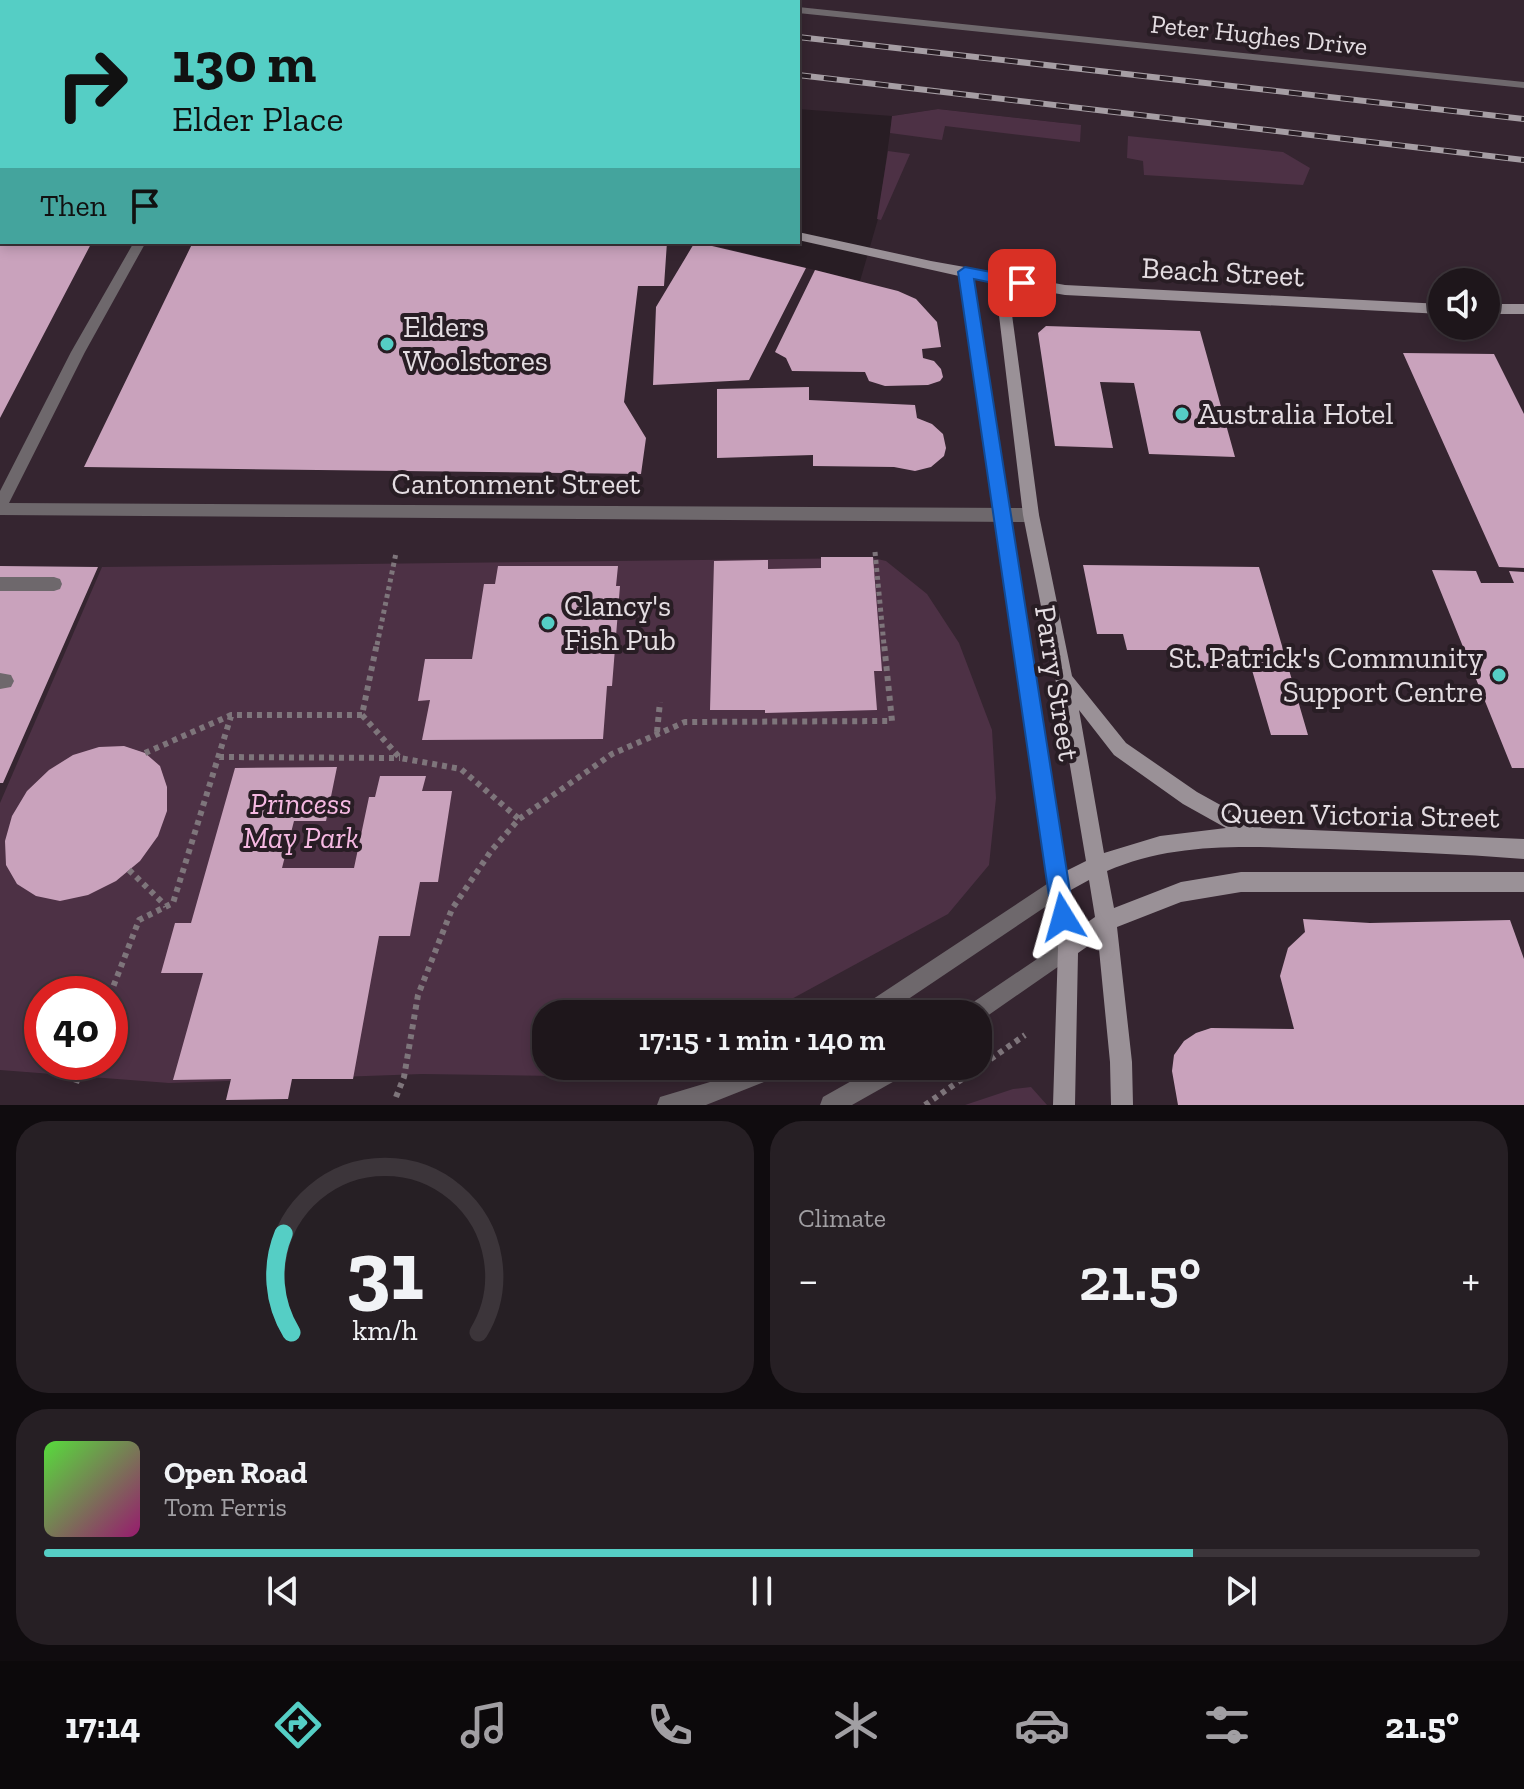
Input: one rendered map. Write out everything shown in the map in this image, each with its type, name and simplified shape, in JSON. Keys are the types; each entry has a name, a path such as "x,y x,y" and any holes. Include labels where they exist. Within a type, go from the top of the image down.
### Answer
{"street":[{"name":"Peter Hughes Drive","path":"800,10 1524,85"},
{"name":"Beach Street","path":"800,236 1001,280 1065,290 1428,308"},
{"path":"0,507 78,352 139,244"},
{"name":"Parry Street","path":"965,272 1068,948 1064,1105"},
{"name":"Parry Street","path":"1001,280 1031,515 1064,677 1106,921 1121,1062 1122,1105"},
{"path":"1500,309 1524,309"},
{"name":"Cantonment Street","path":"0,507 1031,515"},
{"path":"0,584 54,584"},
{"path":"1064,677 1120,749 1190,798 1259,837"},
{"name":"Queen Victoria Street","path":"1059,886 1095,865 1159,845 1259,837 1438,842 1524,849"},
{"path":"992,1001 1106,921 1181,892 1241,882 1524,882"},
{"path":"889,1000 1059,886"},
{"path":"668,1105 742,1080"},
{"path":"831,1105 875,1080"}],"path":[{"path":"396,1097 404,1077 418,995 452,909 491,851 519,819 575,777 657,732 685,722 892,721 875,552"},
{"path":"362,715 396,553"},
{"path":"657,732 660,702"},
{"path":"117,976 139,920 173,903 231,715"},
{"path":"145,753 231,715 362,715 400,758"},
{"path":"219,757 400,758 461,769 519,819"},
{"path":"129,870 166,906"},
{"path":"925,1105 1025,1035"}],"shaded area":[{"path":"800,0 1524,0 1524,1105 0,1105 0,244 708,244 860,281 878,219 892,118 1063,123 938,109 892,116 800,109"}],"green space":[{"path":"938,109 1081,125 1080,142 945,126 942,140 890,133 892,116"},
{"path":"1128,136 1283,152 1310,168 1303,185 1144,175 1143,161 1127,158"},
{"path":"888,151 910,154 881,220 877,219"},
{"name":"Princess May Park","path":"873,558 886,561 927,594 959,643 992,730 996,798 989,865 948,914 790,1000 532,1000 532,1076 422,1074 169,1083 128,1080 128,976 24,976 24,1072 0,1070 0,803 102,567"},
{"path":"1031,1087 1047,1105 965,1105 1013,1089"}],"building":[{"path":"0,244 91,244 0,418"},
{"name":"Elders Woolstores","path":"192,244 667,244 664,286 638,286 624,402 646,438 641,474 84,467"},
{"path":"694,244 806,268 749,380 653,385 656,307"},
{"path":"815,270 898,291 916,299 937,322 941,347 922,349 923,358 934,361 941,369 943,377 940,381 928,385 885,386 869,381 865,372 792,371 786,358 775,352"},
{"name":"Australia Hotel","path":"1046,326 1200,331 1235,457 1149,454 1134,383 1100,382 1113,448 1055,446 1038,333"},
{"path":"1403,353 1494,354 1524,414 1524,568 1499,567"},
{"path":"809,387 809,400 915,405 917,418 932,424 943,434 944,456 931,467 915,471 894,467 813,466 813,455 717,458 717,389"},
{"path":"821,557 873,557 882,671 874,671 877,710 765,713 765,710 710,710 714,561 768,560 768,569 821,568"},
{"path":"1083,565 1259,567 1308,735 1271,735 1247,653 1227,653 1231,666 1200,666 1196,650 1127,650 1123,634 1097,634"},
{"path":"0,566 98,567 3,783 0,783"},
{"name":"Clancy's Fish Pub","path":"498,566 618,566 616,586 620,586 612,686 607,686 603,739 422,740 430,700 418,701 425,659 472,659 484,584 495,584"},
{"name":"St. Patrick's Community Support Centre","path":"1432,570 1476,571 1481,583 1514,583 1509,571 1524,572 1524,768 1512,768"},
{"path":"124,746 145,753 160,766 167,787 167,811 158,836 140,861 116,881 88,895 60,901 36,896 17,884 6,865 5,841 12,816 27,791 49,770 73,755 99,747"},
{"path":"337,767 326,821 294,821 282,868 354,868 369,797 375,797 380,776 426,776 422,791 452,791 438,882 420,882 410,936 379,936 353,1079 292,1079 288,1099 226,1100 231,1079 173,1080 203,973 161,973 175,923 191,923 235,768"},
{"path":"1303,919 1370,923 1510,920 1524,959 1524,1105 1178,1105 1172,1071 1174,1055 1184,1041 1196,1033 1211,1028 1294,1029 1280,976 1288,948 1305,932"}],"railway":[{"path":"800,37 1524,119"},
{"path":"800,75 1524,160"}],"place":[{"name":"Elders Woolstores","path":"387,344"},
{"name":"Australia Hotel","path":"1182,414"},
{"name":"Clancy's Fish Pub","path":"548,623"},
{"name":"St. Patrick's Community Support Centre","path":"1499,675"}],"route":[{"path":"1022,283 965,272 971,328 1063,917"}]}
